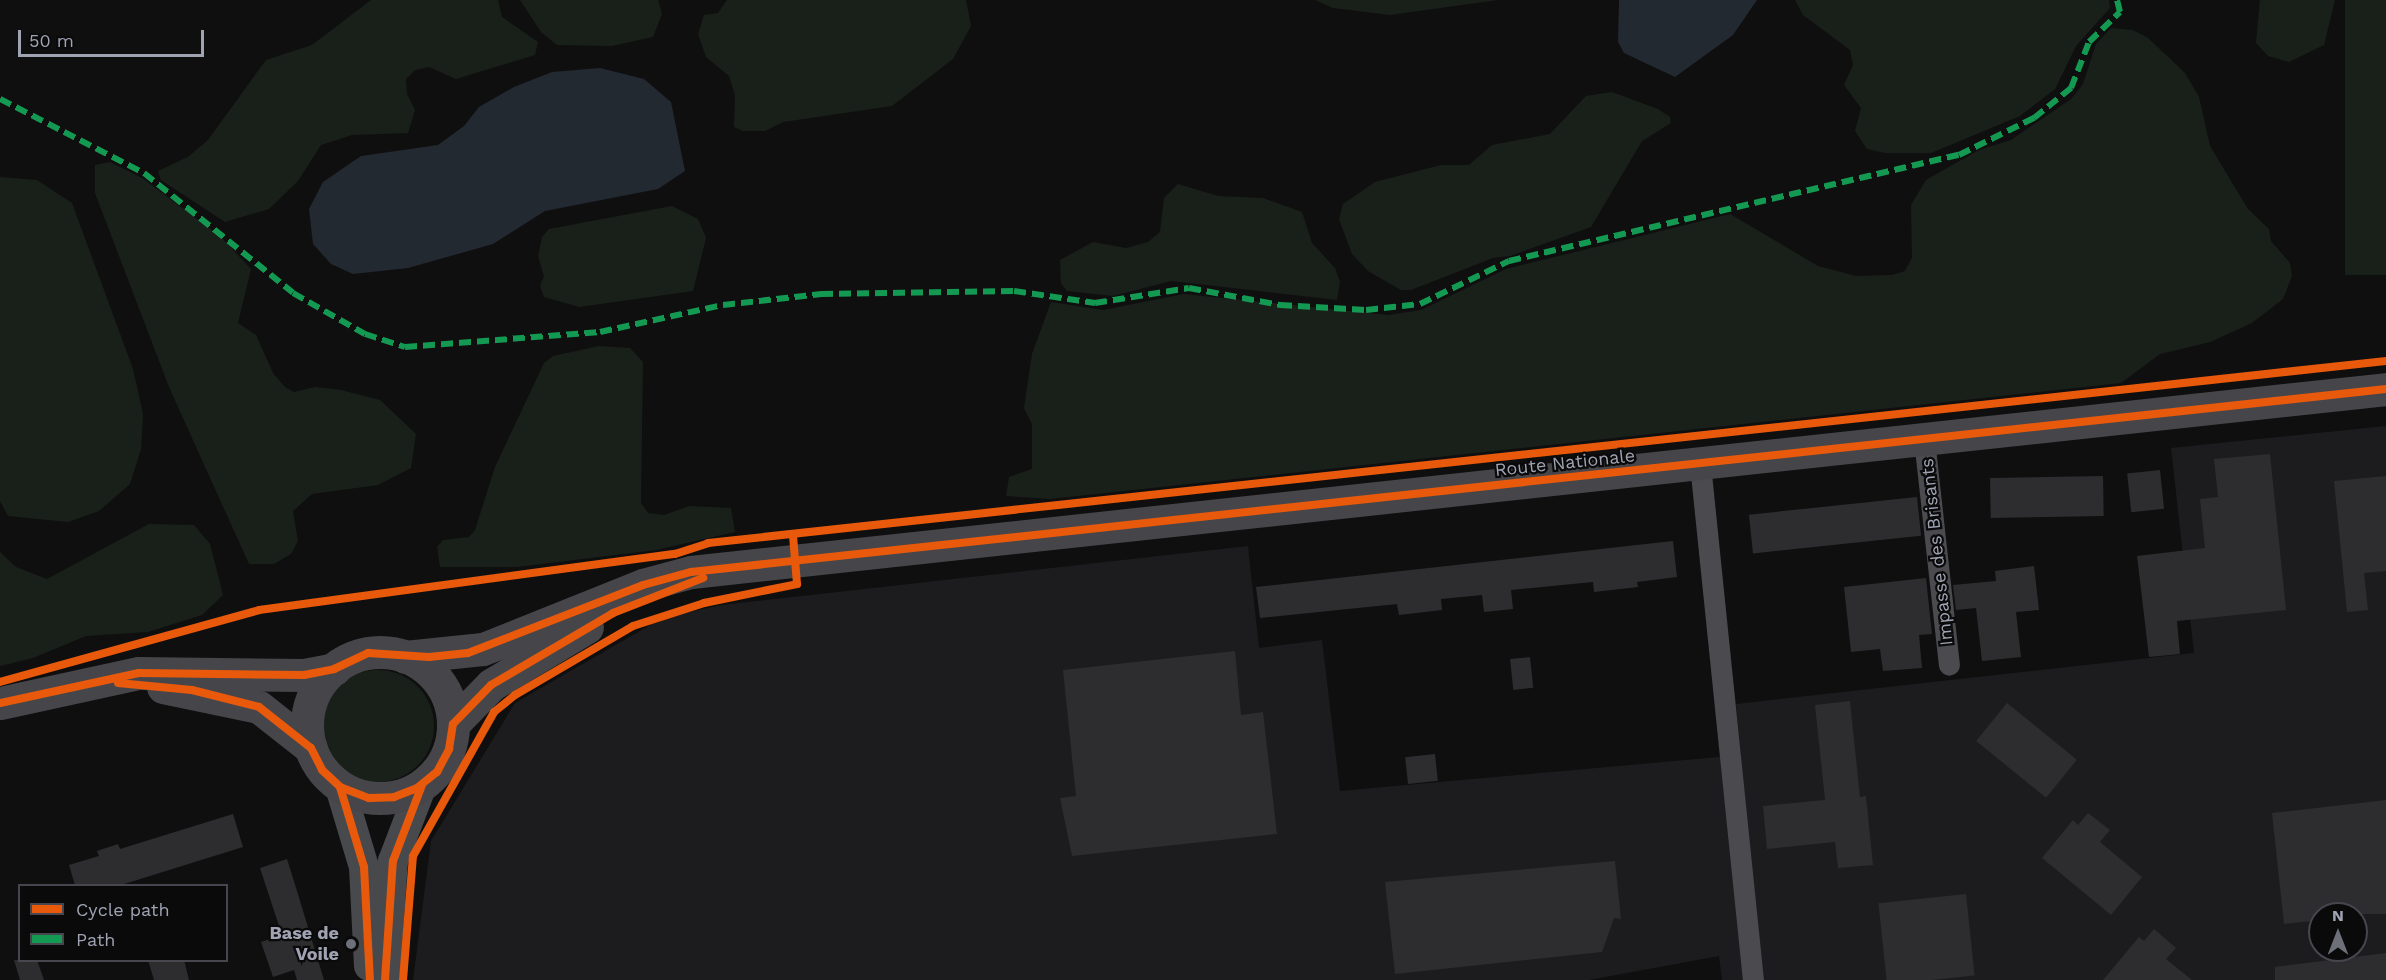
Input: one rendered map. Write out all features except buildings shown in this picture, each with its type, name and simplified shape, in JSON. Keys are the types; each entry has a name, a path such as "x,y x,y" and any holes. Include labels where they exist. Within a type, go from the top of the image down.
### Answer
{"main road":[{"name":"Route Nationale","path":"747,567 2386,389"},
{"path":"0,703 84,683 158,671 304,675 334,669 368,653 405,657 468,653 664,578 747,567"},
{"path":"453,724 491,685 580,631 663,591 747,567"},
{"path":"84,683 152,686 232,698 270,713 311,748 322,770 340,787 381,798 422,785 444,761 453,724 449,700 437,680 405,657"},
{"path":"311,748 310,705 334,669"}],"street":[{"name":"Impasse des Brisants","path":"1924,439 1949,665"},
{"path":"1700,464 1753,980"},
{"path":"385,980 393,861 422,785"},
{"path":"340,787 364,867 370,980"}],"shaded area":[{"path":"371,0 498,0 502,17 538,42 535,55 456,79 429,67 415,70 406,79 407,94 415,110 408,133 352,135 321,145 298,181 269,209 225,222 161,180 158,171 188,157 208,140 266,60 312,45"},
{"path":"520,0 658,0 662,14 653,37 612,46 557,45 541,32"},
{"path":"727,0 966,0 971,26 953,59 892,106 783,122 765,131 743,131 734,127 735,95 729,76 706,57 698,34 704,15 718,13"},
{"path":"1315,0 1498,0 1390,15 1333,8"},
{"path":"1619,0 1757,0 1733,35 1675,77 1624,53 1618,42"},
{"path":"1795,0 2109,0 2110,8 2076,46 2055,89 2020,116 1931,153 1885,153 1867,149 1855,131 1861,108 1844,85 1853,65 1850,50 1803,15"},
{"path":"2260,0 2335,0 2324,45 2289,62 2268,56 2256,43"},
{"path":"2345,0 2386,0 2386,275 2345,275"},
{"path":"2111,28 2133,30 2148,38 2185,73 2199,97 2210,146 2248,209 2269,229 2271,241 2290,263 2292,276 2283,299 2252,323 2210,342 2160,354 2121,383 1050,499 1006,496 1009,477 1032,469 1032,424 1024,408 1032,354 1051,302 1103,310 1184,294 1388,315 1421,310 1506,269 1730,214 1818,266 1856,276 1892,275 1905,271 1912,258 1911,205 1926,180 1979,150 2011,140 2071,99 2083,84 2096,44"},
{"path":"600,68 644,79 671,102 685,171 658,189 545,211 493,244 408,268 353,274 331,264 313,244 309,209 323,182 361,156 438,145 464,126 479,107 514,87 552,72"},
{"path":"1612,92 1658,109 1670,117 1671,123 1642,141 1591,227 1510,256 1493,258 1411,290 1401,290 1368,271 1352,254 1339,219 1343,204 1375,182 1441,165 1469,165 1492,145 1550,134 1586,96"},
{"path":"110,162 142,178 220,236 251,269 238,323 256,335 273,373 285,387 294,392 315,387 341,390 380,400 416,434 411,468 378,485 312,494 293,511 298,541 291,554 274,564 249,564 169,387 95,193 95,165"},
{"path":"0,177 37,180 72,203 133,369 143,414 141,449 130,484 99,511 68,522 8,516 0,501"},
{"path":"1178,184 1218,196 1263,198 1302,212 1312,243 1335,268 1340,282 1337,300 1171,281 1113,296 1067,291 1061,283 1060,260 1093,242 1126,248 1148,242 1160,232 1164,198"},
{"path":"672,206 698,219 706,238 693,291 579,307 544,297 540,286 544,276 538,256 542,237 549,229"},
{"path":"599,346 630,348 643,362 641,503 648,513 664,515 689,506 731,508 735,532 656,550 517,567 440,567 437,547 443,540 469,537 475,530 495,467 544,363 553,356"},
{"path":"2386,426 2386,980 1722,980 1719,956 1589,980 413,980 431,841 515,703 652,624 685,613 721,605 1248,546 1259,648 1322,640 1340,791 1741,755 1736,704 2194,653 2171,448"},
{"path":"149,524 194,525 210,544 223,595 202,615 148,632 86,636 33,658 0,666 0,552 16,567 47,579"},
{"path":"378,670 399,674 418,686 430,705 434,726 430,747 418,766 399,778 378,782 357,778 338,766 326,747 322,726 326,705 338,686 357,674"}],"marked path":[{"path":"0,99 144,173 293,293 365,334 405,347 600,332 723,305 821,294 1014,291 1095,303 1189,288 1280,305 1366,310 1420,304 1509,261 1959,155 2034,118 2071,88 2089,42 2120,12 2117,0"}],"cycle path":[{"path":"0,682 259,610 675,554 708,543 2386,361"},
{"path":"0,703 139,673 304,675 334,669 368,653 429,657 468,653 643,585 691,572 2386,389"},
{"path":"403,980 413,856 494,712 515,695 633,626 704,603 797,584 793,535"},
{"path":"118,683 192,690 259,707 311,748 322,770 340,787 369,798 394,797 417,788 437,772 449,749 453,724 491,685 613,613 703,578"},
{"path":"385,980 393,861 422,785"},
{"path":"340,787 364,867 370,980"}],"place":[{"name":"Base de Voile","path":"351,944"}]}
